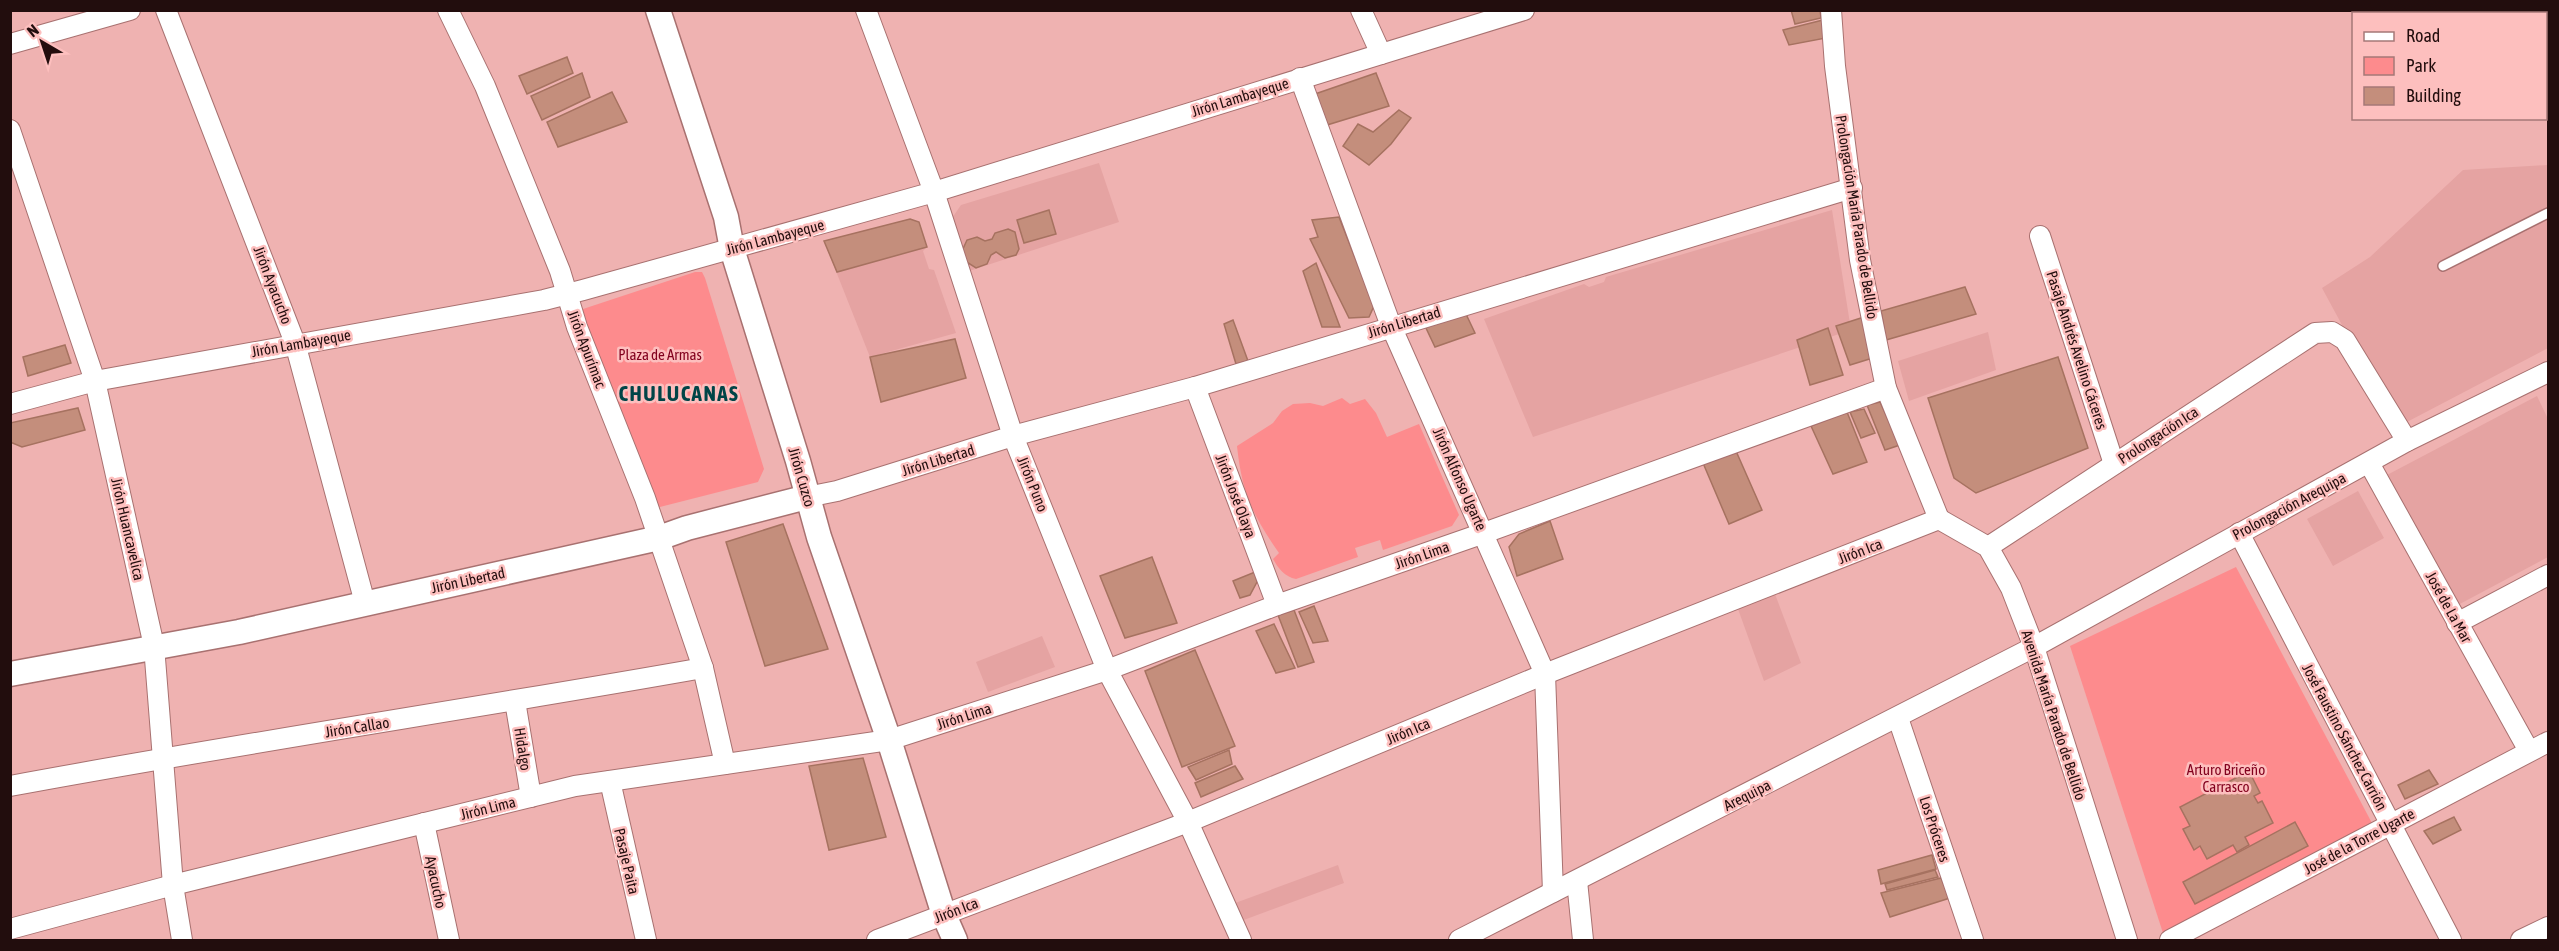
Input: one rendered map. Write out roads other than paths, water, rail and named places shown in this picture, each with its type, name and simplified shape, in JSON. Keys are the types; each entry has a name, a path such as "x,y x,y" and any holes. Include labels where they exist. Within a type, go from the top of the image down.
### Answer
{"street":[{"path":"10,44 130,10"},
{"name":"Jirón Ayacucho","path":"166,10 295,343 365,603"},
{"name":"Jirón Apurímac","path":"448,10 485,86 560,271 566,294 659,538 703,668 725,764"},
{"name":"Jirón Cuzco","path":"658,10 726,217 732,249 819,537 889,740 944,915 955,940"},
{"name":"Jirón Puno","path":"866,10 934,192 1013,436 1107,669 1188,822 1241,940"},
{"path":"1361,10 1381,54"},
{"name":"Jirón Lambayeque","path":"10,404 95,381 566,294 934,192 1524,10"},
{"name":"Prolongación María Parado de Bellido","path":"1831,10 1835,66 1860,260 1886,388 1939,519"},
{"name":"Jirón Alfonso Ugarte","path":"1300,78 1391,326 1545,674 1553,892"},
{"name":"Jirón Huancavelica","path":"10,130 95,381 154,646 173,885 182,940"},
{"name":"Jirón Libertad","path":"10,674 239,632 659,538 687,528 807,496 837,491 1013,436 1195,387 1852,188"},
{"name":"Pasaje Andrés Avelino Cáceres","path":"2040,236 2114,464"},
{"name":"Prolongación Ica","path":"1988,547 2315,333 2332,332 2345,340 2407,441"},
{"name":"Prolongación Arequipa","path":"2034,648 2407,441 2548,372"},
{"name":"Jirón José Olaya","path":"1195,387 1277,605"},
{"name":"Jirón Lima","path":"10,929 173,885 575,786 889,740 1107,669 1277,605 1886,388"},
{"name":"José de La Mar","path":"2369,463 2529,752"},
{"path":"1939,519 1988,547"},
{"name":"Jirón Ica","path":"877,940 1188,822 1545,674 1939,519"},
{"name":"José Faustino Sánchez Carrión","path":"2239,533 2451,940"},
{"name":"Avenida María Parado de Bellido","path":"1988,547 2011,588 2034,648 2127,940"},
{"path":"2457,623 2548,575"},
{"name":"Arequipa","path":"1459,940 2034,648"},
{"name":"Jirón Callao","path":"10,786 164,757 515,701 703,668"},
{"name":"Hidalgo","path":"515,701 531,797"},
{"name":"Los Próceres","path":"1898,717 1973,940"},
{"name":"José de la Torre Ugarte","path":"2170,940 2548,741"},
{"name":"Pasaje Paita","path":"610,781 646,940"},
{"name":"Ayacucho","path":"424,823 449,940"},
{"path":"1577,881 1583,940"},
{"path":"2521,940 2548,927"}],"lane":[{"path":"2443,266 2548,213"}],"district":[{"name":"CHULUCANAS","path":"679,393"}],"park label":[{"name":"Plaza de Armas","path":"660,354"},
{"name":"Arturo Briceño Carrasco","path":"2226,778"}]}
